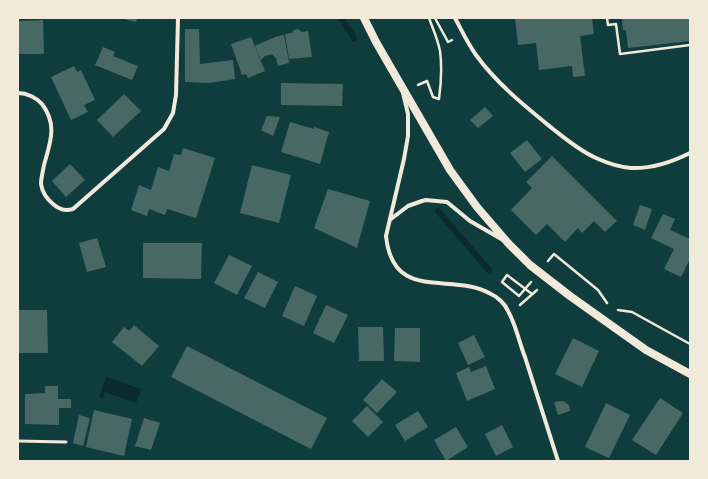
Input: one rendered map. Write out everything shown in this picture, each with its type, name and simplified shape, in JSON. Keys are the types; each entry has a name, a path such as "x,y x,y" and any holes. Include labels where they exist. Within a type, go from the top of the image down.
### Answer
{"main road":[{"path":"364,18 450,170 477,207 508,243 530,265 570,296 646,350 690,374"}],"street":[{"path":"18,93 23,93 38,99 48,112 52,127 51,140 41,182 44,192 52,204 59,209 73,209 164,129 173,113 176,95 178,18"},
{"path":"455,18 476,54 488,70 529,109 585,152 608,163 631,168 664,164 690,153"},
{"path":"401,85 408,114 408,136 391,220 386,236 388,248 393,260 400,270 419,281 438,284 461,284 478,288 492,294 500,300 508,310 528,365 558,461"},
{"path":"391,220 408,206 422,201 447,202 470,221 508,243"}],"lane":[{"path":"18,441 66,442"}],"path":[{"path":"418,85 427,81 433,97 439,99 440,52 429,18"},
{"path":"435,18 448,42 452,40"},
{"path":"607,18 608,26 616,24 620,54 690,45"},
{"path":"554,254 598,290 607,303"},
{"path":"519,296 502,282 507,275 532,294 537,290"},
{"path":"618,310 632,312 690,344"}],"water":[{"path":"106,377 141,389 136,403 105,392 103,398 99,397"}],"building":[{"path":"120,18 137,18 136,22"},
{"path":"515,18 592,18 594,34 580,36 585,76 573,77 572,66 539,70 536,43 518,45"},
{"path":"622,18 690,18 690,41 628,48 626,30 623,30"},
{"path":"43,20 44,54 18,54 18,21"},
{"path":"185,29 199,29 200,64 233,60 235,79 209,83 185,82"},
{"path":"298,29 302,32 308,31 312,57 289,59 285,34 292,33 294,30"},
{"path":"284,35 289,63 278,66 276,58 272,54 265,56 261,60 255,46 275,37"},
{"path":"251,37 265,71 248,78 246,74 242,75 231,44"},
{"path":"103,47 115,52 113,56 138,66 132,80 95,65"},
{"path":"74,66 77,72 81,70 95,100 84,105 88,112 71,120 51,77"},
{"path":"281,83 343,84 342,106 281,105"},
{"path":"124,94 141,111 113,137 97,120"},
{"path":"485,107 493,116 478,128 470,120"},
{"path":"267,116 280,117 273,136 261,130"},
{"path":"290,122 329,132 320,164 281,152"},
{"path":"527,140 542,159 525,172 510,153"},
{"path":"183,148 215,158 196,218 167,209 165,215 149,209 147,216 131,210 139,185 151,190 158,167 169,171 174,154 181,155"},
{"path":"552,156 617,221 605,232 594,221 582,233 578,228 565,242 547,224 536,235 511,210 532,188 526,182"},
{"path":"70,164 85,180 66,197 52,181"},
{"path":"252,165 291,175 279,223 240,213"},
{"path":"328,189 370,201 357,248 314,228"},
{"path":"640,205 652,209 645,230 633,225"},
{"path":"663,214 675,219 670,230 690,239 690,259 681,277 664,269 674,249 651,238"},
{"path":"97,238 106,267 87,272 79,243"},
{"path":"143,243 202,243 201,279 143,278"},
{"path":"229,255 252,266 237,295 214,283"},
{"path":"258,272 278,282 265,308 244,298"},
{"path":"295,286 317,296 304,326 282,316"},
{"path":"326,305 348,315 334,343 313,333"},
{"path":"19,310 47,310 48,353 19,353"},
{"path":"134,325 159,346 142,366 112,342 124,327 129,331"},
{"path":"358,327 383,327 384,361 359,361"},
{"path":"395,328 420,328 420,362 394,361"},
{"path":"474,335 485,357 468,365 458,343"},
{"path":"573,338 599,351 582,387 555,374"},
{"path":"187,346 327,418 311,449 171,377"},
{"path":"486,366 495,389 467,401 456,373 469,367 471,372"},
{"path":"382,379 397,392 377,413 363,400"},
{"path":"45,386 58,386 58,399 71,399 71,408 59,408 59,425 25,424 25,394 45,393"},
{"path":"660,398 683,413 656,455 632,440"},
{"path":"563,401 569,405 570,411 558,415 554,402"},
{"path":"606,403 630,415 609,458 585,447"},
{"path":"367,406 383,422 368,437 352,421"},
{"path":"94,410 132,419 124,456 86,447"},
{"path":"418,411 428,427 405,441 395,425"},
{"path":"79,415 90,418 83,446 73,443"},
{"path":"144,418 160,423 151,450 135,446"},
{"path":"502,425 513,447 496,456 485,434"},
{"path":"456,427 468,447 446,461 434,440"}],"waterway":[{"path":"341,18 354,38"},
{"path":"438,211 489,270"}]}
